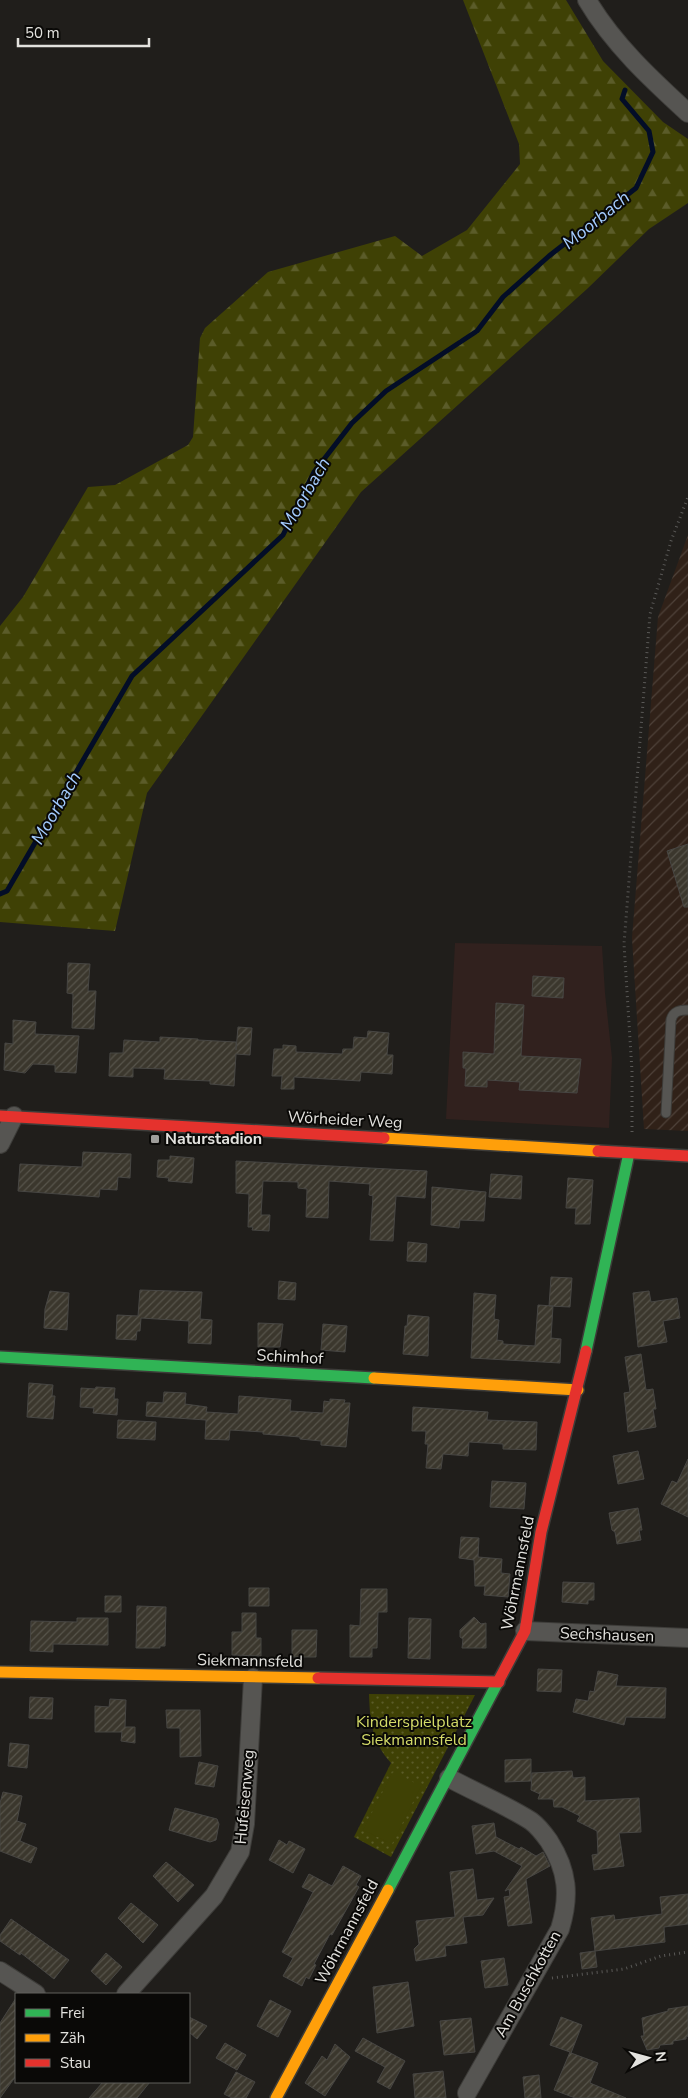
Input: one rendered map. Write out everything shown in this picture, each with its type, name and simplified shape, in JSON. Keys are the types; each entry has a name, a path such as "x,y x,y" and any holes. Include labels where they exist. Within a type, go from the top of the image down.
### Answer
{"street":[{"path":"587,0 593,11 638,67 688,113"},
{"path":"0,1144 7,1116"},
{"name":"Wörheider Weg","path":"7,1116 688,1156"},
{"name":"Wöhrmannsfeld","path":"276,2098 449,1778 525,1631 541,1532 578,1390 629,1153"},
{"name":"Schimhof","path":"0,1357 578,1390"},
{"name":"Sechshausen","path":"525,1631 688,1638"},
{"name":"Siekmannsfeld","path":"0,1672 499,1682"},
{"name":"Hufeisenweg","path":"127,1993 214,1896 240,1852 245,1824 253,1678"},
{"name":"Am Buschkotten","path":"449,1778 532,1822 557,1853 565,1878 566,1907 560,1929 467,2093"},
{"path":"0,1971 34,1993"}],"lane":[{"path":"666,1113 671,1020 677,1011 688,1010"}],"path":[{"path":"632,1133 632,1071 624,944 650,614 671,541 688,498"},
{"path":"534,1976 543,1979 624,1969 661,1956 688,1952"}],"shaded area":[{"path":"688,535 688,1131 644,1129 632,938 658,617"},
{"path":"455,943 602,946 612,1058 609,1128 446,1119"}],"green space":[{"path":"463,0 566,0 603,61 663,122 688,139 688,203 649,229 587,289 361,492 147,793 115,931 0,922 0,626 23,597 88,487 115,485 188,445 193,437 200,338 205,328 268,272 395,236 422,256 467,230 520,164 519,144"},
{"name":"Kinderspielplatz Siekmannsfeld","path":"369,1694 475,1695 391,1857 354,1837 391,1763 380,1747 373,1731"},
{"path":"393,1772 421,1786 392,1844 363,1830"}],"building":[{"path":"688,844 688,907 684,907 667,851"},
{"path":"68,963 90,964 88,991 96,991 94,1029 72,1028 73,994 67,993"},
{"path":"533,976 564,978 563,998 532,996"},
{"path":"496,1003 524,1005 521,1056 581,1059 577,1093 519,1090 520,1082 487,1080 487,1087 465,1086 466,1068 463,1068 463,1052 494,1054"},
{"path":"13,1020 36,1022 35,1034 79,1036 76,1073 55,1072 55,1065 33,1064 25,1073 4,1070 5,1043 13,1044"},
{"path":"238,1027 252,1028 250,1055 236,1054 234,1086 210,1084 210,1081 164,1079 165,1069 133,1068 133,1077 109,1076 110,1053 123,1053 124,1040 160,1042 160,1037 236,1042 236,1050"},
{"path":"368,1031 389,1033 387,1055 393,1055 392,1074 361,1072 360,1081 294,1077 294,1089 281,1089 282,1076 272,1076 274,1049 283,1049 283,1045 296,1046 296,1052 342,1054 343,1049 353,1049 354,1037 367,1038"},
{"path":"83,1152 131,1154 130,1178 118,1177 117,1190 100,1189 99,1197 18,1191 20,1164 82,1167"},
{"path":"170,1156 194,1158 192,1183 168,1181 169,1178 157,1177 158,1160 170,1160"},
{"path":"236,1161 427,1171 425,1198 396,1196 393,1241 370,1240 373,1196 369,1195 370,1184 329,1181 328,1218 306,1217 307,1189 298,1188 298,1182 263,1181 261,1215 270,1215 269,1231 252,1230 253,1227 248,1227 249,1194 236,1193"},
{"path":"491,1174 522,1176 521,1199 489,1197"},
{"path":"568,1178 593,1180 590,1224 575,1224 576,1208 566,1208"},
{"path":"432,1187 486,1192 484,1221 460,1220 459,1228 431,1225"},
{"path":"408,1242 427,1244 426,1262 407,1261"},
{"path":"551,1277 572,1278 570,1307 549,1306"},
{"path":"279,1281 296,1283 295,1300 278,1299"},
{"path":"140,1290 202,1292 200,1319 212,1320 211,1344 188,1343 189,1321 141,1318 140,1331 137,1331 136,1340 116,1339 117,1315 138,1316"},
{"path":"50,1291 69,1293 67,1330 44,1328 45,1309"},
{"path":"649,1291 651,1302 677,1298 680,1318 663,1321 667,1342 638,1347 633,1293"},
{"path":"474,1293 496,1295 494,1319 499,1320 497,1340 503,1341 503,1344 535,1346 538,1305 553,1306 551,1338 561,1339 560,1363 471,1358"},
{"path":"408,1315 429,1317 428,1356 403,1354 405,1326 407,1326"},
{"path":"258,1323 283,1324 280,1347 258,1347"},
{"path":"323,1324 347,1326 345,1352 321,1350"},
{"path":"641,1354 646,1390 653,1389 656,1409 653,1409 656,1427 628,1432 624,1393 630,1392 625,1357"},
{"path":"29,1383 53,1385 52,1396 55,1396 53,1419 27,1417"},
{"path":"96,1387 115,1388 114,1399 118,1399 117,1415 93,1413 94,1408 80,1407 81,1388 95,1389"},
{"path":"164,1392 186,1393 185,1404 207,1407 206,1412 238,1414 239,1396 291,1400 290,1411 323,1413 324,1401 330,1402 330,1399 345,1400 344,1403 350,1403 346,1447 321,1445 321,1441 300,1439 300,1437 230,1430 229,1440 205,1439 206,1420 146,1416 147,1402 163,1403"},
{"path":"413,1407 488,1412 487,1420 537,1422 536,1450 503,1449 503,1444 469,1442 468,1456 443,1454 441,1469 426,1468 428,1444 425,1444 426,1431 412,1431"},
{"path":"118,1420 156,1422 155,1440 117,1438"},
{"path":"638,1451 644,1479 618,1484 613,1456"},
{"path":"688,1459 688,1517 661,1504 672,1481 677,1483"},
{"path":"492,1481 526,1483 524,1509 490,1507"},
{"path":"638,1508 642,1530 639,1530 641,1540 617,1544 609,1513"},
{"path":"461,1537 479,1538 478,1557 502,1559 501,1573 510,1574 508,1597 484,1595 485,1586 475,1586 474,1560 459,1558"},
{"path":"563,1582 594,1583 594,1600 588,1600 588,1604 562,1602"},
{"path":"249,1588 269,1588 269,1606 249,1606"},
{"path":"361,1589 387,1589 387,1612 378,1612 377,1648 372,1648 372,1657 350,1657 350,1625 360,1626"},
{"path":"105,1596 121,1596 121,1612 105,1612"},
{"path":"137,1606 166,1607 165,1646 160,1646 160,1648 136,1648"},
{"path":"242,1613 256,1613 256,1638 261,1638 261,1656 232,1655 232,1632 242,1632"},
{"path":"474,1617 481,1624 486,1623 486,1648 462,1648 463,1639 460,1637 460,1630"},
{"path":"77,1618 108,1618 108,1645 53,1644 53,1652 30,1651 31,1621 77,1622"},
{"path":"409,1618 431,1619 430,1659 408,1658"},
{"path":"292,1630 317,1630 316,1657 292,1657"},
{"path":"538,1669 562,1670 561,1692 537,1691"},
{"path":"598,1671 618,1675 616,1686 666,1688 665,1718 626,1717 624,1725 573,1712 576,1699 588,1701 590,1691 594,1692"},
{"path":"30,1697 53,1698 52,1719 29,1718"},
{"path":"110,1699 126,1700 125,1727 135,1727 135,1743 121,1741 122,1732 95,1732 95,1706 109,1707"},
{"path":"166,1710 200,1710 201,1756 180,1757 180,1728 167,1728"},
{"path":"10,1743 29,1745 27,1768 8,1766"},
{"path":"531,1759 531,1781 505,1782 505,1760"},
{"path":"199,1762 218,1766 214,1787 195,1784"},
{"path":"572,1771 573,1778 585,1777 585,1801 639,1798 641,1832 619,1833 624,1866 594,1870 592,1855 598,1854 597,1831 577,1821 580,1816 562,1807 554,1807 553,1799 538,1799 540,1794 531,1790 532,1773"},
{"path":"3,1792 22,1796 17,1821 26,1824 20,1841 37,1848 31,1863 0,1851 0,1803"},
{"path":"175,1808 217,1819 219,1824 216,1840 210,1842 169,1830"},
{"path":"494,1823 496,1837 519,1849 521,1847 536,1856 543,1852 550,1866 526,1879 532,1923 508,1926 504,1897 510,1896 509,1889 505,1891 522,1866 494,1851 476,1854 472,1826"},
{"path":"279,1840 287,1845 289,1841 305,1849 293,1873 269,1860"},
{"path":"166,1862 194,1885 178,1902 153,1876"},
{"path":"343,1866 361,1876 356,1885 359,1887 332,1935 330,1934 314,1964 316,1965 309,1979 306,1977 302,1986 283,1976 293,1958 282,1952 313,1892 302,1887 309,1874 332,1886"},
{"path":"473,1869 477,1900 494,1898 483,1915 463,1917 467,1943 445,1946 446,1956 416,1961 414,1949 419,1944 416,1921 455,1917 450,1872"},
{"path":"688,1894 688,1924 664,1927 665,1942 595,1951 591,1918 614,1915 615,1920 662,1914 660,1897"},
{"path":"131,1903 158,1925 143,1943 118,1918"},
{"path":"11,1919 69,1960 54,1979 21,1953 20,1955 0,1941 0,1935"},
{"path":"595,1951 597,1967 582,1969 580,1953"},
{"path":"106,1953 122,1967 106,1985 91,1971"},
{"path":"504,1958 508,1985 485,1988 481,1961"},
{"path":"408,1982 414,2026 377,2033 373,1987"},
{"path":"15,2000 15,2077 0,2098 0,2023"},
{"path":"270,2000 291,2011 278,2037 257,2026"},
{"path":"688,2006 688,2036 686,2039 673,2041 673,2044 660,2045 659,2048 647,2050 641,2036 644,2036 642,2018 668,2011 668,2009"},
{"path":"561,2017 582,2025 571,2053 598,2063 590,2083 626,2098 575,2098 554,2090 570,2052 550,2045"},
{"path":"190,2018 207,2026 197,2039 190,2033"},
{"path":"471,2018 475,2052 444,2055 440,2021"},
{"path":"363,2038 405,2061 390,2089 377,2082 385,2067 355,2051"},
{"path":"225,2043 246,2055 237,2070 216,2058"},
{"path":"335,2044 350,2057 325,2096 305,2083 322,2056 327,2060"},
{"path":"443,2071 446,2098 415,2098 413,2074"},
{"path":"236,2072 255,2082 246,2098 232,2098 224,2094"},
{"path":"539,2075 541,2098 525,2098 523,2077"},
{"path":"102,2083 149,2083 137,2098 89,2098"}],"waterway":[{"name":"Moorbach","path":"0,894 7,891 132,676 283,535 314,472 352,423 386,391 477,331 503,297 549,256 636,188 653,152 649,131 622,99 625,90"}],"traffic: fast":[{"path":"586,1351 629,1153"},
{"path":"0,1357 374,1378"},
{"path":"388,1890 499,1680"}],"traffic: slow":[{"path":"384,1138 598,1151"},
{"path":"374,1378 578,1390"},
{"path":"0,1672 318,1678"},
{"path":"276,2098 388,1890"}],"traffic: jam":[{"path":"0,1116 384,1138"},
{"path":"598,1151 688,1156"},
{"path":"499,1680 525,1631 541,1532 586,1351"},
{"path":"318,1678 499,1682"}],"place":[{"name":"Naturstadion","path":"155,1139"}]}
